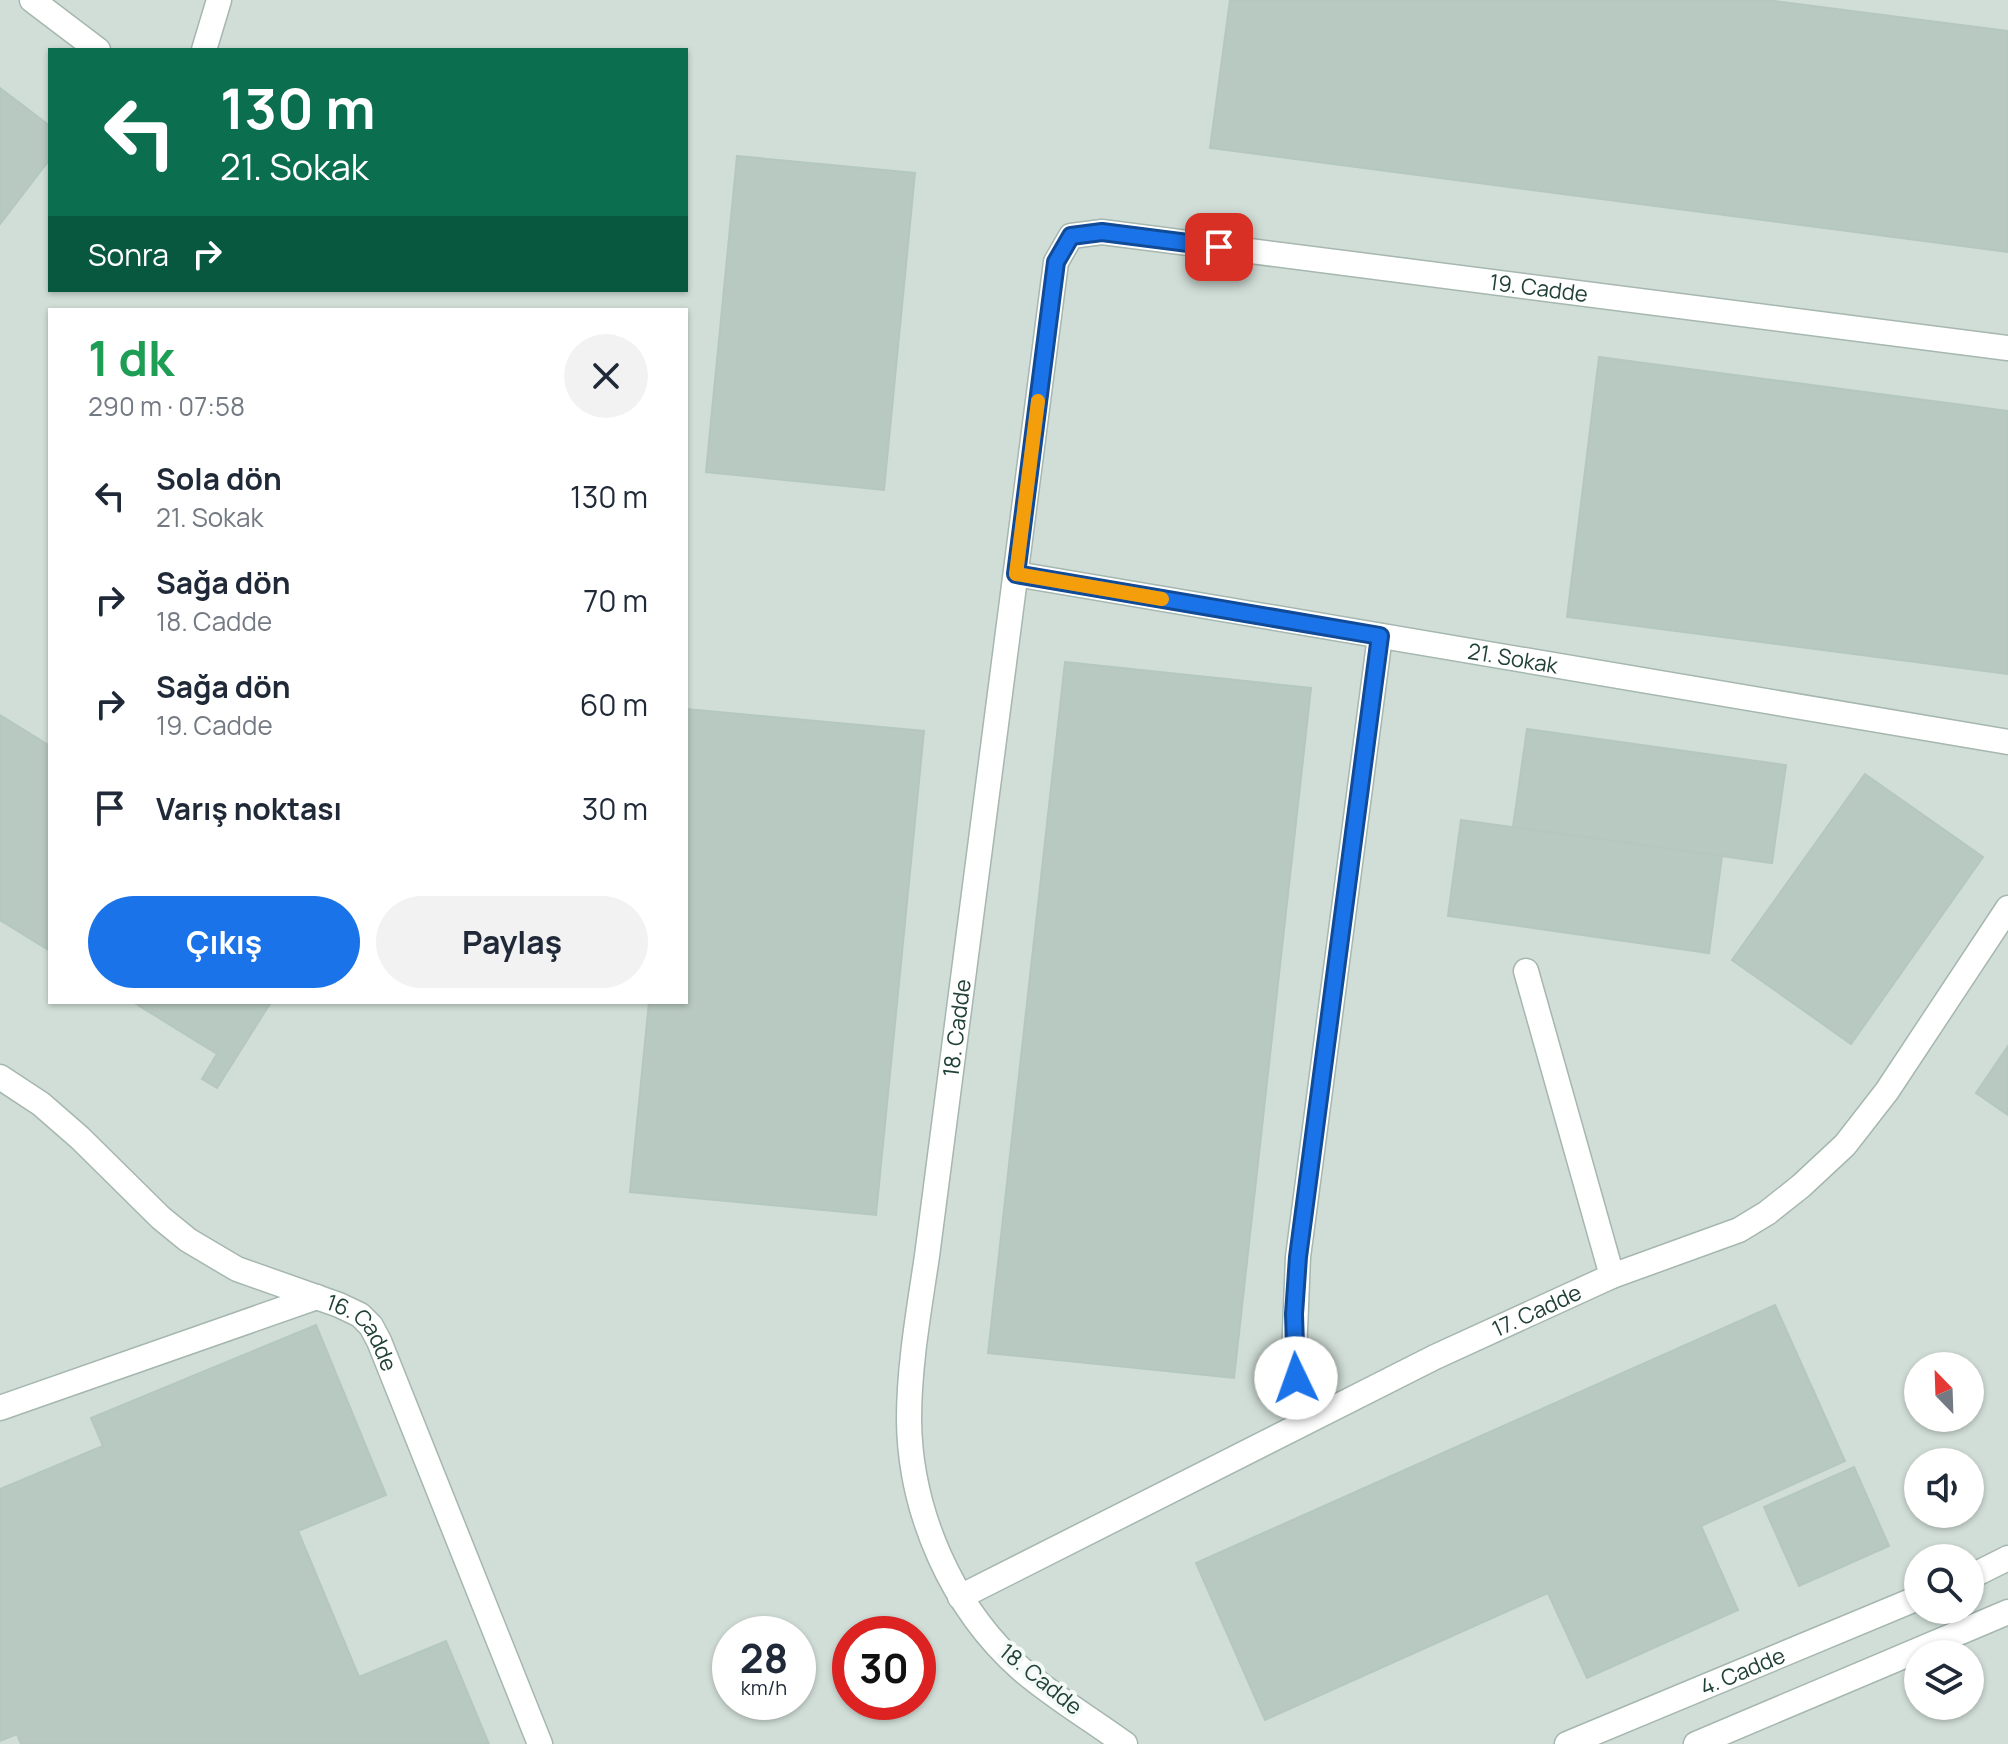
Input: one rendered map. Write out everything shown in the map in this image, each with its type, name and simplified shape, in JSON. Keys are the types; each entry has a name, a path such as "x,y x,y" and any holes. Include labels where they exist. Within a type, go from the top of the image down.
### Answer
{"street":[{"path":"205,48 219,0"},
{"path":"39,2 96,48"},
{"name":"19. Cadde","path":"1071,236 1102,232 2008,348"},
{"name":"18. Cadde","path":"1071,236 1056,262 930,1240 913,1347 909,1422 918,1486 933,1543 960,1597 1022,1670 1125,1744"},
{"name":"21. Sokak","path":"1016,574 2008,742"},
{"path":"1301,1422 1294,1355 1298,1257 1380,636"},
{"name":"17. Cadde","path":"960,1597 1301,1422 1449,1350 1612,1276 1739,1230 1767,1213 1845,1145 1887,1091 2008,908"},
{"path":"1526,971 1612,1276"},
{"name":"16. Cadde","path":"0,1077 41,1104 188,1240 237,1269 360,1315 379,1341 540,1744"},
{"path":"0,1408 317,1297"},
{"path":"1984,1570 2008,1558"},
{"name":"4. Cadde","path":"1567,1744 1904,1604"},
{"path":"1696,1744 2008,1612"}],"shaded area":[{"path":"0,0 2008,0 2008,1744 0,1744"}],"building":[{"path":"1230,0 1767,0 2008,31 2008,252 1210,148"},
{"path":"0,88 48,124 48,162 0,224"},
{"path":"737,156 915,173 884,490 706,472"},
{"path":"1599,357 2008,411 2008,674 1567,617"},
{"path":"1065,662 1311,688 1234,1378 988,1353"},
{"path":"688,709 924,731 876,1215 630,1192 649,1004 688,1004"},
{"path":"0,715 48,745 48,950 0,920"},
{"path":"1527,729 1786,765 1772,863 1513,827"},
{"path":"1865,774 1983,857 1851,1044 1732,960"},
{"path":"1461,820 1722,856 1709,953 1448,916"},
{"path":"136,1004 270,1004 217,1088 202,1079 217,1054"},
{"path":"2008,1046 2008,1115 1976,1093"},
{"path":"1775,1305 1845,1461 1701,1526 1738,1610 1587,1678 1548,1593 1265,1720 1196,1563"},
{"path":"316,1325 386,1495 298,1531 359,1677 446,1641 489,1744 21,1744 17,1734 0,1741 0,1489 103,1446 91,1418"},
{"path":"1854,1467 1889,1546 1799,1586 1764,1507"}],"slow traffic":[{"path":"1038,401 1016,574 1162,599"}],"route":[{"path":"1219,247 1102,232 1071,236 1056,262 1016,574 1380,636 1298,1257 1294,1314 1296,1378"}]}
